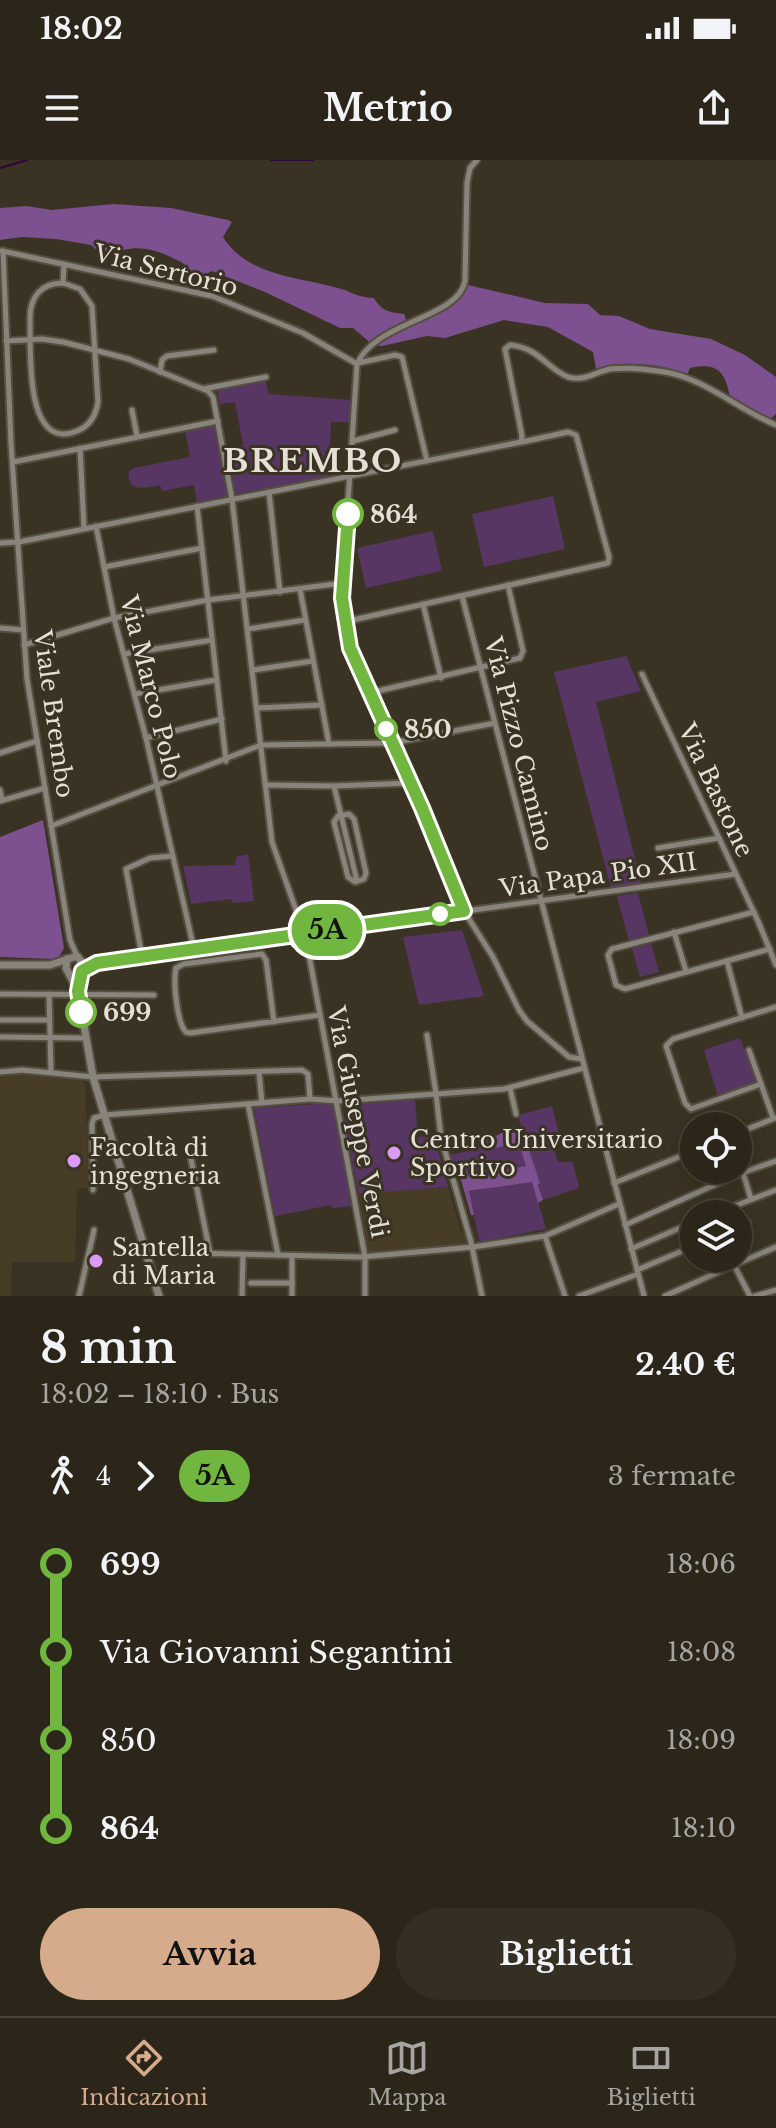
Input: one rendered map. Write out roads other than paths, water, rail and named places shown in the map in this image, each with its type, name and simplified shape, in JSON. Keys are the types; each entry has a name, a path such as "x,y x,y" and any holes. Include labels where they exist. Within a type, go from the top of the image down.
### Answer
{"street":[{"path":"477,160 471,167 467,183 465,283 460,294 446,305 374,341 363,351 357,364 343,583 344,622 354,659 411,783 464,911 493,957 524,1018 569,1057 582,1059"},
{"name":"Via Sertorio","path":"1,250 220,298 303,333 357,364"},
{"name":"Viale Brembo","path":"1,250 28,691 70,940 81,963"},
{"path":"63,283 64,264"},
{"path":"63,283 80,289 91,302 98,402 96,413 81,429 63,433 45,425 37,413 31,339 30,313 34,297 47,285 63,283"},
{"path":"6,341 57,340 96,350 129,359 202,389 213,397 232,499 274,851 296,910 313,932"},
{"path":"521,441 505,349 510,345 534,352 572,378 588,378 613,369 677,375 776,425"},
{"path":"160,372 165,356 214,350"},
{"path":"357,364 395,355 402,357 427,461"},
{"path":"202,389 266,377"},
{"path":"132,410 137,437"},
{"path":"13,462 218,421"},
{"path":"353,441 395,430"},
{"path":"0,543 19,542 568,432 576,435 609,557 608,563 344,622"},
{"path":"0,444 11,443"},
{"path":"80,448 84,528"},
{"path":"269,492 280,592"},
{"path":"197,506 226,761"},
{"name":"Via Marco Polo","path":"96,526 114,618 158,787 194,949"},
{"path":"104,567 202,548"},
{"path":"24,645 114,618 208,600 343,583"},
{"path":"369,693 518,660 522,655 508,585"},
{"path":"300,589 329,744"},
{"name":"Via Pizzo Camino","path":"462,596 644,1296"},
{"path":"423,604 441,678"},
{"path":"248,629 305,620"},
{"path":"0,628 23,630"},
{"path":"124,654 212,640"},
{"path":"253,670 313,661"},
{"name":"Via Bastone","path":"642,674 776,965"},
{"path":"135,694 217,679"},
{"path":"257,708 322,705"},
{"path":"146,738 222,719"},
{"path":"51,826 261,745 392,743 495,723"},
{"path":"0,753 37,741"},
{"path":"266,785 411,783"},
{"path":"334,786 341,815 357,881 364,879 366,873 354,819 349,814 341,815"},
{"path":"0,790 1,801 45,788"},
{"path":"658,848 719,838"},
{"path":"142,956 126,869 150,858 173,856"},
{"name":"Via Papa Pio XII","path":"313,932 736,874"},
{"path":"296,910 296,932"},
{"path":"754,912 610,950 608,956 616,984 623,989 770,949"},
{"path":"0,965 50,965 67,959 97,963 296,932 306,924"},
{"name":"Via Giuseppe Verdi","path":"296,932 309,955"},
{"name":"Via Giuseppe Verdi","path":"313,932 309,955 365,1257 365,1296"},
{"path":"674,932 686,971"},
{"name":"Viale Brembo","path":"67,959 70,940"},
{"path":"301,942 310,940"},
{"path":"274,1022 266,960 262,954 184,964 176,968 180,1022 186,1032 274,1022 320,1015"},
{"path":"67,959 65,965 78,993"},
{"path":"727,961 742,1018"},
{"path":"69,972 81,963"},
{"path":"81,963 78,993 93,1077 159,1296"},
{"path":"50,965 69,972"},
{"path":"0,994 154,995"},
{"path":"49,994 51,1072"},
{"path":"761,1084 691,1109 685,1103 666,1052 667,1044 672,1039 776,1007"},
{"path":"0,1020 49,1020"},
{"path":"427,1035 440,1132 473,1247 482,1296"},
{"path":"0,1037 84,1038"},
{"path":"749,1050 775,1118 752,1127"},
{"path":"93,1190 92,1124 94,1118 105,1115 510,1088 584,1068"},
{"path":"0,1072 51,1072 93,1077 305,1070 310,1099"},
{"path":"259,1072 262,1103"},
{"path":"510,1088 516,1114"},
{"path":"248,1104 278,1255"},
{"path":"614,1183 680,1157"},
{"path":"191,1159 210,1253"},
{"path":"752,1170 776,1161"},
{"path":"625,1225 718,1184"},
{"path":"746,1184 751,1199 776,1190"},
{"path":"146,1252 365,1257 473,1247 545,1236 619,1204"},
{"path":"631,1249 680,1228"},
{"path":"79,1296 94,1230"},
{"path":"545,1236 565,1296"},
{"path":"752,1257 776,1247"},
{"path":"579,1296 680,1252"},
{"path":"242,1296 243,1254"},
{"path":"292,1256 292,1296"},
{"path":"665,1296 718,1272"},
{"path":"738,1272 752,1296 776,1290"},
{"path":"251,1283 292,1283"}],"waterway":[{"path":"0,168 27,160"},
{"path":"271,160 313,160"}],"place":[{"name":"864","path":"348,514"},
{"name":"850","path":"386,729"},
{"name":"699","path":"81,1012"},
{"name":"Centro Universitario Sportivo","path":"394,1153"},
{"name":"Facoltà di ingegneria","path":"74,1161"},
{"name":"Santella di Maria","path":"96,1261"}],"district":[{"name":"BREMBO","path":"313,461"}]}
